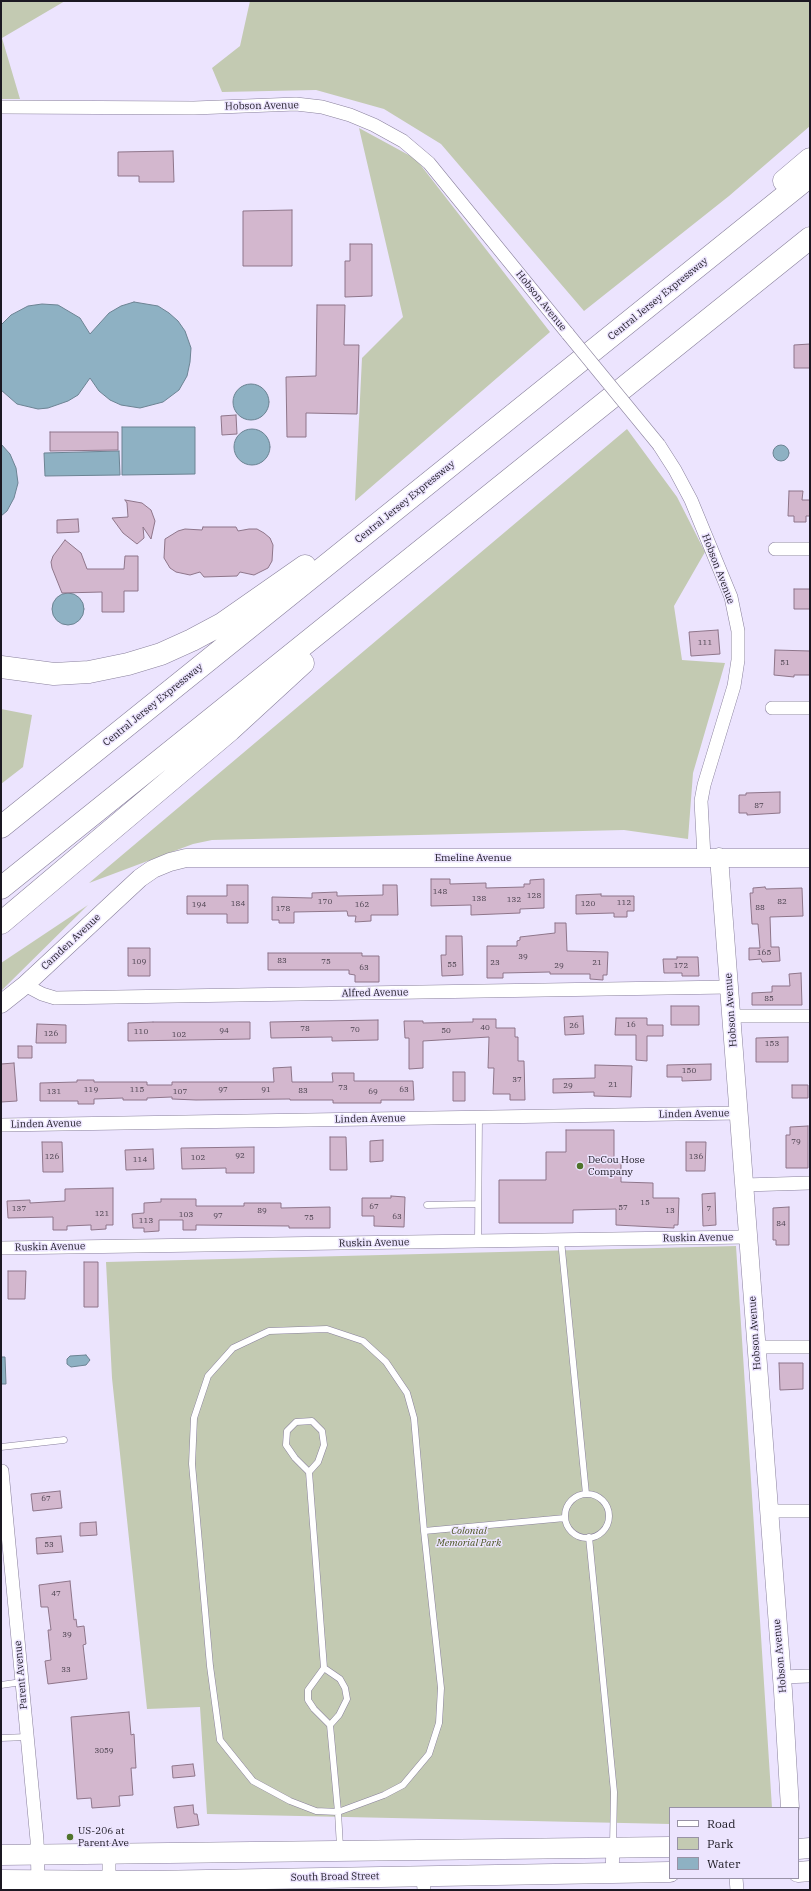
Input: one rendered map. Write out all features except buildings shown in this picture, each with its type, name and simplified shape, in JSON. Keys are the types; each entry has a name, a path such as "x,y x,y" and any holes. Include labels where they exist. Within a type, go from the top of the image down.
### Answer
{"highway":[{"path":"603,343 727,230 810,159"},
{"name":"Central Jersey Expressway","path":"1,828 810,176"},
{"path":"1,888 810,238"},
{"path":"1,667 54,674 89,672 128,664 161,654 192,640 222,624 477,444"},
{"path":"1,923 230,730 443,532"}],"main road":[{"path":"1,1855 669,1848"},
{"path":"799,1849 810,1848"},
{"name":"South Broad Street","path":"1,1880 38,1880 109,1885 149,1885 189,1882 364,1880 424,1883 612,1873 669,1872"},
{"path":"799,1872 810,1872"}],"street":[{"name":"Hobson Avenue","path":"1,107 194,108 296,104 322,107 374,124 403,141 429,162 659,446 675,470 691,500 730,597 738,631 738,660 734,686 704,785 701,801 712,857 729,987 790,1807"},
{"path":"775,549 810,549"},
{"path":"772,708 810,708"},
{"name":"Emeline Avenue","path":"140,878 158,866 186,858 810,858"},
{"name":"Camden Avenue","path":"1,1004 24,985 140,878"},
{"name":"Alfred Avenue","path":"24,985 42,994 55,998 729,987"},
{"path":"731,1016 810,1016"},
{"name":"Linden Avenue","path":"1,1125 738,1113"},
{"path":"744,1185 810,1183"},
{"name":"Ruskin Avenue","path":"1,1248 748,1238"},
{"path":"756,1347 810,1347"},
{"name":"Parent Avenue","path":"1,1471 27,1737 38,1880"},
{"path":"769,1511 810,1511"},
{"path":"781,1676 810,1676"},
{"path":"612,1873 613,1848"},
{"path":"109,1855 109,1885"},
{"path":"736,1879 737,1890"}],"lane":[{"path":"478,1241 479,1117"},
{"path":"427,1205 478,1204"},
{"path":"561,1240 586,1494"},
{"path":"327,1329 363,1341 386,1362 407,1393 414,1418 424,1531 441,1688 440,1722 429,1754 403,1785 384,1795 338,1812 316,1811 290,1801 253,1781 220,1740 210,1666 192,1464 194,1418 208,1376 232,1348 269,1331 327,1329"},
{"path":"309,1472 318,1462 324,1445 322,1430 312,1421 296,1422 287,1431 286,1445 295,1458 309,1472 324,1668 308,1690 308,1700 314,1709 330,1726 340,1852"},
{"path":"1,1447 64,1440"},
{"path":"586,1494 593,1495 604,1502 609,1514 605,1527 596,1536 589,1537 576,1535 567,1525 565,1518 567,1506 570,1501 575,1497 586,1494"},
{"path":"424,1531 565,1518"},
{"path":"589,1537 614,1792 613,1848"},
{"path":"324,1668 340,1679 346,1688 346,1699 339,1715 330,1726"},
{"path":"1,1685 22,1682"},
{"path":"1,1738 27,1737"}],"green space":[{"path":"1,1 65,1 2,38 20,99 1,99"},
{"path":"250,1 810,1 810,126 729,196 584,311 441,144 384,109 316,90 222,92 212,68 240,46"},
{"path":"359,128 416,159 550,332 355,501 362,358 403,317"},
{"path":"627,429 677,497 705,552 674,606 682,660 725,663 693,773 688,839 624,830 212,840 193,844 89,883"},
{"path":"1,709 32,715 23,767 1,784"},
{"path":"88,905 1,991 1,963"},
{"name":"Colonial Memorial Park","path":"736,1246 772,1807 669,1807 669,1824 207,1814 200,1707 147,1709 112,1378 106,1262"}],"water":[{"path":"134,302 158,306 169,313 178,321 185,331 191,348 187,376 179,390 163,402 140,408 121,405 110,400 99,391 90,378 78,395 68,401 48,408 38,409 17,404 1,390 1,325 11,315 28,306 42,304 58,305 80,318 90,334 109,313 121,306"},
{"path":"255,384 264,389 268,395 268,409 264,415 255,420 247,420 238,415 234,409 233,398 238,389 244,385"},
{"path":"122,427 195,427 195,474 122,475"},
{"path":"256,429 265,434 269,440 269,454 265,460 256,465 248,465 239,460 235,454 234,443 239,434 245,430"},
{"path":"1,444 10,454 16,468 18,483 14,498 7,511 1,516"},
{"path":"781,445 787,447 789,453 787,459 781,461 775,459 773,453 775,447"},
{"path":"119,451 120,475 45,476 44,453"},
{"path":"65,593 71,593 81,600 84,609 83,615 77,622 71,625 65,625 55,618 52,612 52,606 59,596"},
{"path":"86,1355 90,1360 86,1365 71,1367 67,1364 67,1359 70,1356"},
{"path":"1,1357 5,1357 6,1384 1,1384"}],"place":[{"name":"DeCou Hose Company","path":"580,1166"},
{"name":"US-206 at Parent Ave","path":"70,1837"}]}
